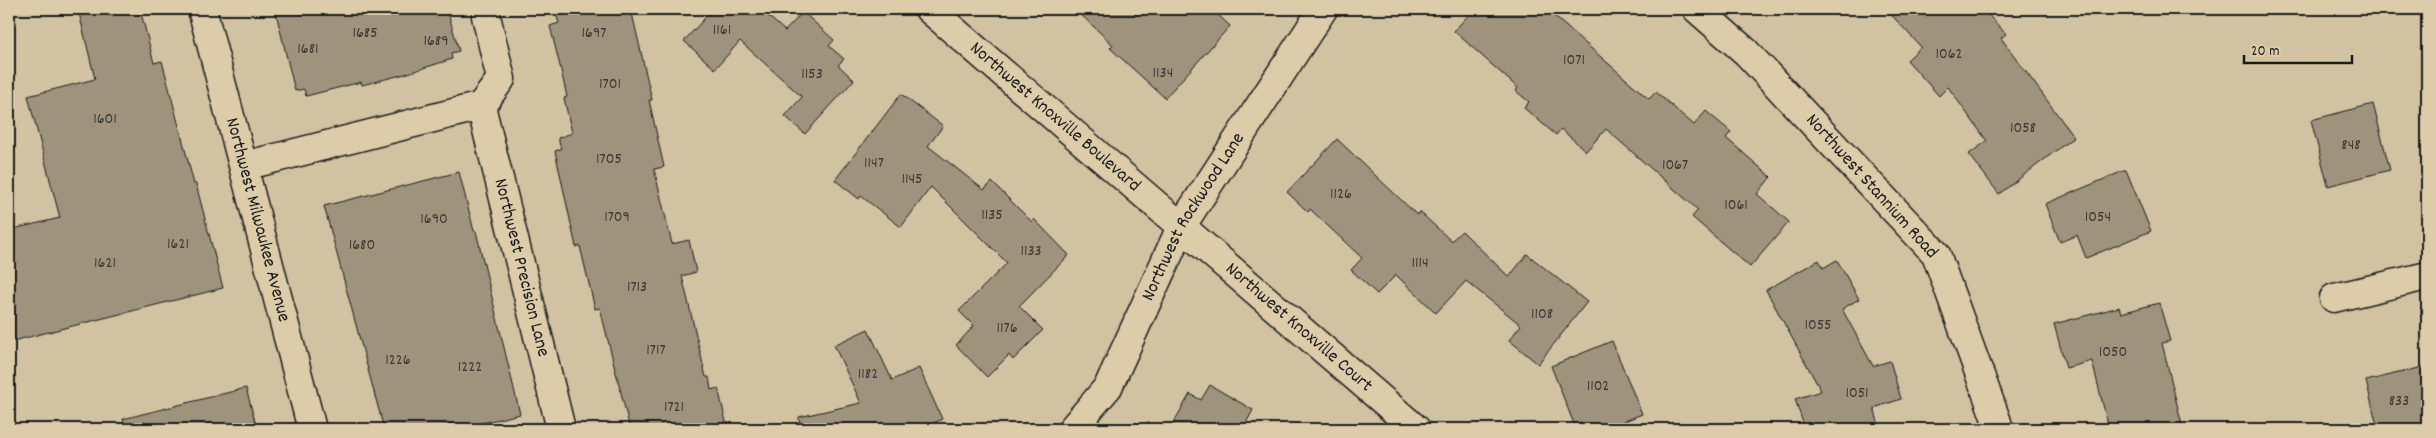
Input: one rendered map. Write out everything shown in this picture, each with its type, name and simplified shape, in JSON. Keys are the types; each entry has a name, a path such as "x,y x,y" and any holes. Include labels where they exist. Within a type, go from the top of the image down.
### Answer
{"street":[{"name":"Northwest Milwaukee Avenue","path":"202,9 312,429"},
{"name":"Northwest Knoxville Boulevard","path":"929,9 1182,225"},
{"name":"Northwest Rockwood Lane","path":"1072,429 1108,387 1182,225 1323,9"},
{"name":"Northwest Stannium Road","path":"1698,9 1746,52 1936,254 1997,422 1996,429"},
{"path":"244,166 481,106 501,78 486,16"},
{"name":"Northwest Precision Lane","path":"481,106 561,429"},
{"name":"Northwest Knoxville Court","path":"1182,225 1416,429"},
{"path":"2334,298 2427,276"}],"building":[{"path":"78,9 140,9 154,63 162,61 223,288 9,342 9,230 60,218 28,96 95,79"},
{"path":"275,9 447,9 459,51 451,53 452,59 405,74 362,85 361,82 306,96 304,89 295,91"},
{"path":"578,9 631,9 652,100 649,100 664,167 654,169 672,244 689,240 696,272 682,276 706,377 709,377 711,390 718,388 726,422 698,429 630,429 600,308 595,309 580,246 576,247 555,151 561,149 558,138 572,133 564,98 567,97 550,26 559,23 556,14"},
{"path":"713,9 760,9 785,31 803,12 834,40 829,46 844,59 838,65 854,80 805,134 785,116 802,97 740,41 715,69 684,41"},
{"path":"1075,9 1212,9 1230,26 1165,98 1110,48 1113,45"},
{"path":"1474,9 1546,9 1649,99 1656,92 1694,125 1706,111 1731,132 1726,138 1771,177 1757,194 1789,222 1750,267 1692,217 1698,210 1606,129 1586,151 1561,129 1556,135 1524,108 1529,102 1516,91 1518,88 1454,31"},
{"path":"1886,9 1983,9 2006,34 2001,38 2074,137 1999,194 1969,154 1987,141 1948,87 1939,96 1907,60 1921,47"},
{"path":"901,94 943,126 928,146 984,190 992,182 1032,222 1034,219 1069,255 1019,306 1043,330 1013,360 1009,355 987,377 956,345 974,326 959,311 1007,263 931,187 901,227 861,196 859,199 835,180"},
{"path":"2373,104 2390,170 2328,186 2311,120"},
{"path":"1337,139 1417,215 1420,212 1451,241 1462,231 1509,277 1527,254 1587,302 1538,364 1509,340 1521,325 1466,281 1436,313 1396,275 1377,294 1351,270 1362,258 1310,209 1308,212 1287,192"},
{"path":"2126,170 2151,231 2086,258 2077,235 2060,242 2045,204"},
{"path":"459,172 474,231 476,231 520,414 457,429 456,423 431,429 384,429 324,206"},
{"path":"1819,260 1823,268 1837,260 1859,299 1842,309 1873,366 1890,361 1901,399 1874,408 1880,429 1805,429 1795,399 1821,391 1766,290"},
{"path":"2159,303 2170,341 2162,343 2183,429 2109,429 2092,361 2066,368 2054,324 2119,307 2121,313"},
{"path":"868,329 892,380 919,368 942,419 921,429 800,429 799,417 861,403 834,345"},
{"path":"1612,341 1642,414 1605,429 1576,429 1551,366"},
{"path":"2427,366 2427,422 2399,429 2378,429 2366,381"},
{"path":"1210,385 1253,410 1245,425 1252,429 1170,429 1190,394 1201,400"},
{"path":"246,388 257,429 125,429 123,419"}]}
